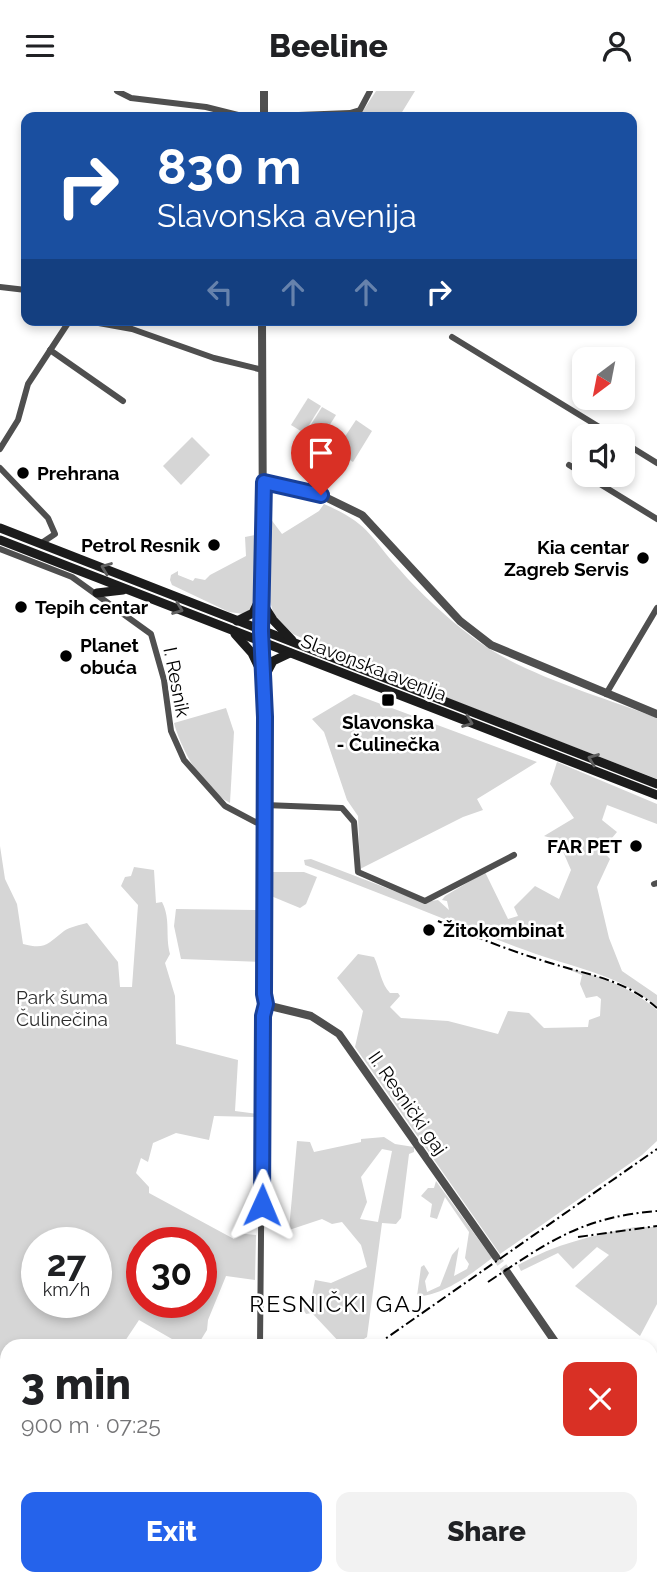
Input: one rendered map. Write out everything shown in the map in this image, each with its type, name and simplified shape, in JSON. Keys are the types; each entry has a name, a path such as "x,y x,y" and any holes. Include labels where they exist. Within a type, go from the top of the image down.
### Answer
{"main road":[{"name":"Slavonska avenija","path":"0,528 657,784"},
{"name":"Slavonska avenija","path":"0,540 657,795"},
{"path":"97,593 126,590"},
{"path":"237,621 253,613 262,598 280,630 299,645"},
{"path":"223,626 241,638 264,678"},
{"path":"264,678 274,661 290,653"}],"street":[{"path":"117,91 131,98 226,112"},
{"path":"264,91 264,112"},
{"path":"353,112 360,110 370,91"},
{"path":"0,286 21,289"},
{"path":"0,449 18,420 28,384 66,326"},
{"path":"115,326 132,329 214,358 263,370"},
{"path":"260,1339 263,1016 266,1004 264,678 261,641 264,482 262,326"},
{"path":"452,337 594,424"},
{"path":"50,350 123,401"},
{"path":"635,449 657,463"},
{"path":"569,465 657,519"},
{"path":"0,468 48,518 55,534 40,544"},
{"path":"264,482 321,495 349,506 377,529 399,557 475,635 499,650 657,714"},
{"name":"I. Resnik","path":"0,549 72,577 151,634 164,680 171,731 195,776 225,806 265,827"},
{"path":"606,694 657,608"},
{"path":"265,805 342,808 354,822 358,872 425,901 514,855"},
{"name":"II. Resnički gaj","path":"266,1004 311,1016 339,1034 496,1257"},
{"path":"507,1272 553,1339"}],"green space":[{"path":"376,91 415,91 402,112 362,112"},
{"path":"308,398 321,406 304,433 291,425"},
{"path":"322,407 336,415 319,442 305,434"},
{"path":"356,420 372,431 353,462 321,443 326,436 340,444"},
{"path":"192,437 210,455 181,485 163,466"},
{"path":"324,504 360,525 425,596 462,629 490,649 560,683 657,718 657,779 357,663 293,634 275,618 268,595 270,518 282,534 319,511"},
{"path":"255,535 260,539 258,590 255,600 244,614 229,612 172,585 171,575 178,571 178,575 193,581 195,578 205,580 246,556 245,537"},
{"path":"354,694 537,762 477,799 483,810 463,817 360,869 358,816 347,800 324,732 312,719"},
{"path":"226,708 234,732 230,803 211,789 195,769 182,746 174,723"},
{"path":"557,762 657,804 657,824 607,805 602,820 617,832 602,850 610,859 597,887 609,938 622,971 657,995 657,1007 627,986 610,979 525,950 305,865 304,860 311,859 423,902 438,900 449,910 447,901 442,900 445,896 485,872 508,919 518,916 514,907 535,886 559,899 571,870 558,840 544,836 574,818 550,784"},
{"name":"Park šuma Čulinečina","path":"0,846 5,879 17,904 23,944 46,945 66,930 87,923 118,962 120,987 132,987 138,905 121,886 125,877 131,876 134,867 154,870 156,903 162,902 167,921 170,954 165,963 175,996 176,1044 238,1060 235,1111 258,1114 258,1117 214,1116 209,1140 176,1133 153,1143 148,1162 141,1158 136,1173 149,1187 149,1193 212,1227 126,1227 126,1318 209,1318 207,1330 201,1339 172,1339 139,1320 126,1339 0,1339"},
{"path":"271,872 304,872 317,877 306,904 300,908 271,896"},
{"path":"176,909 261,910 261,962 181,959 174,926"},
{"path":"358,954 374,957 387,989 400,996 390,1007 401,1018 448,1021 498,1034 508,1011 529,1013 544,1028 588,1027 589,1020 600,1016 601,999 597,996 586,998 580,984 582,975 560,966 599,977 635,994 657,1010 657,1141 642,1155 500,1254 355,1047 363,1011 337,978"},
{"path":"384,1137 395,1144 414,1147 414,1152 409,1154 401,1218 396,1224 382,1223 367,1337 336,1339 312,1313 306,1314 303,1309 312,1296 315,1280 331,1283 367,1267 361,1245 342,1222 332,1224 322,1219 289,1230 297,1141 310,1142 314,1152 361,1142 361,1139","holes":["382,1149 392,1151 378,1222 360,1219 367,1202 361,1177"]},
{"path":"436,1181 492,1258 446,1288 436,1293 417,1296 421,1267 424,1265 429,1273 425,1281 427,1292 440,1286 452,1255 459,1247 454,1276 467,1269 469,1264 465,1258 469,1232 445,1197 437,1219 430,1217 432,1204 421,1196 428,1188 434,1188"},
{"path":"635,1227 657,1227 657,1304 640,1336 575,1286 609,1255 597,1247 573,1269 558,1253 521,1271 518,1265 575,1241"},
{"path":"217,1230 234,1239 236,1233 256,1235 255,1280 226,1276 217,1298"}],"tunnel":[{"path":"496,1257 507,1272"}],"railway":[{"path":"438,921 517,952 617,984 657,1008"},
{"path":"385,1339 657,1149"},
{"path":"488,1282 548,1244 586,1226 607,1219 657,1211"},
{"path":"578,1237 657,1226"}],"place":[{"name":"Prehrana","path":"23,473"},
{"name":"Petrol Resnik","path":"214,545"},
{"name":"Kia centar Zagreb Servis","path":"643,558"},
{"name":"Tepih centar","path":"21,607"},
{"name":"Planet obuća","path":"66,656"},
{"name":"Slavonska - Čulinečka","path":"388,700"},
{"name":"FAR PET","path":"636,846"},
{"name":"Žitokombinat","path":"429,930"}],"district":[{"name":"RESNIČKI GAJ","path":"337,1304"}],"route":[{"path":"262,1205 263,1016 266,1004 265,717 261,631 264,482 321,495"}]}
